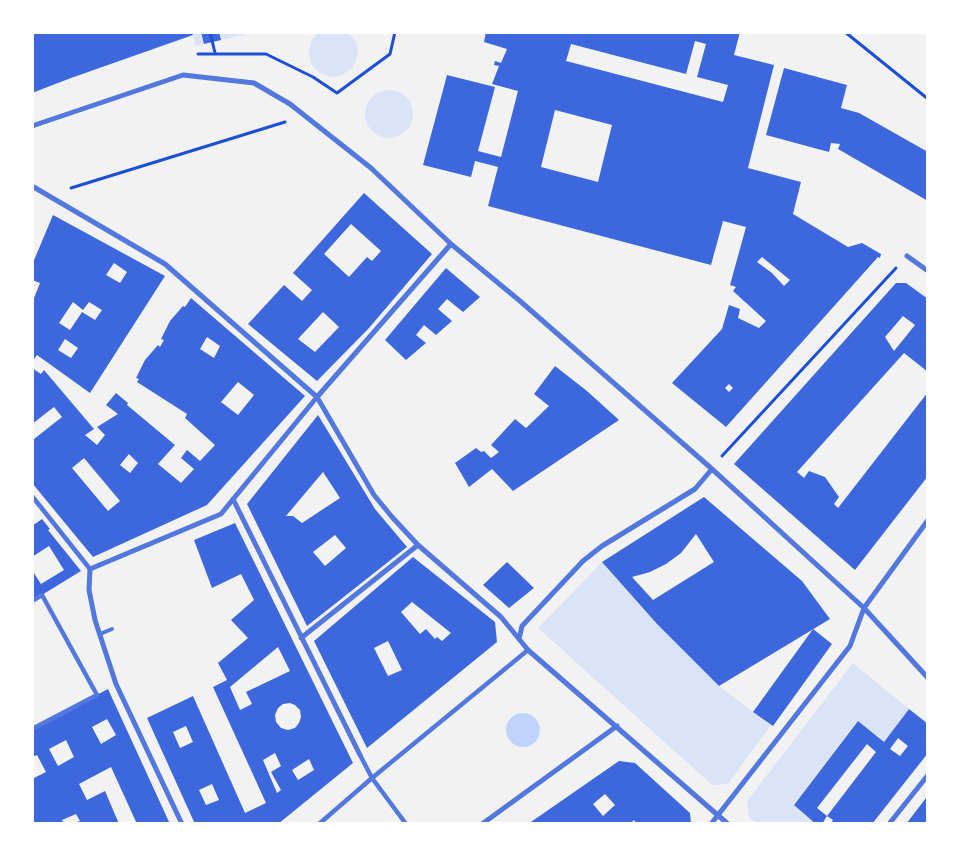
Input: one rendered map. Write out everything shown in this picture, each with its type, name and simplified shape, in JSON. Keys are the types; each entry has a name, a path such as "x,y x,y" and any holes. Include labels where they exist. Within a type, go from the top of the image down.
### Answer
{"street":[{"path":"32,126 183,75 254,83 290,104 371,168 451,244 520,301 712,470 864,608 928,678"},
{"path":"32,186 165,264 317,397 374,495 418,545 501,616 528,650 728,824"},
{"path":"90,568 221,514 317,397 451,244"},
{"path":"907,256 928,271"},
{"path":"519,639 522,626 584,561 602,546 695,489 712,470"},
{"path":"32,496 90,568 89,590 100,634 116,684 182,824"},
{"path":"234,499 301,638 372,778 406,824"},
{"path":"711,824 850,646 864,608 928,520"},
{"path":"301,638 418,545"},
{"path":"32,601 42,595 97,695 32,729"},
{"path":"319,824 528,650"},
{"path":"482,824 617,726"},
{"path":"889,824 928,775"}],"lane":[{"path":"100,634 112,630"}],"path":[{"path":"210,32 214,53"},
{"path":"198,54 266,54 314,77 337,93 390,54 395,32"},
{"path":"845,32 928,99"},
{"path":"49,195 288,121"},
{"path":"712,470 737,438 907,256"}],"shaded area":[{"path":"192,33 251,33 196,46"},
{"path":"318,33 348,33 353,37 358,47 357,58 352,69 342,75 331,77 320,73 312,65 309,55 310,44"},
{"path":"384,90 394,90 403,94 409,100 412,105 412,123 403,134 394,138 384,138 375,134 369,128 365,119 365,109 369,100 375,94"},
{"path":"602,562 657,624 719,686 771,725 728,784 712,785 538,628"},
{"path":"853,663 909,709 884,742 857,721 794,804 816,823 756,823 749,817 747,801"}],"water":[{"path":"523,713 530,714 535,718 539,723 539,737 535,742 530,746 523,747 516,746 511,742 507,737 506,730 507,723 511,718 516,714"}],"building":[{"path":"32,32 192,32 193,35 32,93"},
{"path":"201,32 219,32 221,40 204,44"},
{"path":"486,32 740,32 734,55 774,65 748,168 801,182 793,214 848,247 862,243 881,254 880,258 878,257 726,427 672,383 722,329 729,305 740,309 738,318 759,328 766,321 733,291 736,287 730,285 746,227 723,221 711,265 488,206 498,167 475,161 471,177 423,165 447,75 495,87 478,151 501,157 518,91 492,84 499,66 494,65 495,61 501,63 507,49 484,42","holes":["695,41 706,44 697,77 728,85 723,102 566,61 571,44 686,74","555,110 612,125 598,182 541,167","762,257 790,280 784,286 772,273 757,262","729,384 733,388 729,392 725,388"]},
{"path":"784,68 847,85 841,108 859,113 928,152 928,201 838,149 840,144 831,143 829,152 766,135"},
{"path":"364,193 432,254 369,328 317,381 248,324 284,285 302,301 312,290 293,273","holes":["351,224 381,251 372,261 367,257 349,277 324,254","323,312 339,327 315,352 298,339"]},
{"path":"53,215 165,276 90,393 37,355 32,362 32,303 40,283 32,280 32,265","holes":["114,263 127,272 120,283 106,275","73,302 83,310 89,302 102,310 95,320 82,312 70,330 59,323","65,339 78,348 71,358 58,350"]},
{"path":"446,268 480,297 463,312 447,299 438,309 452,321 436,335 424,325 416,335 426,343 406,360 385,340"},
{"path":"896,283 906,283 928,299 928,372 904,353 797,472 804,478 809,471 825,477 839,497 834,504 838,508 928,392 928,476 855,570 734,464","holes":["903,316 915,325 894,351 885,337"]},
{"path":"191,298 305,396 207,505 93,557 32,483 32,437 34,439 62,417 54,407 32,424 32,368 41,374 44,370 94,429 85,435 97,445 105,435 97,427 118,414 106,405 116,393 128,403 127,405 175,445 158,464 181,483 194,469 181,458 187,450 200,461 215,445 185,418 187,414 137,382 139,379 136,378 145,360 158,345 160,347 164,340 161,339 170,321 183,306 185,307","holes":["207,337 220,346 214,358 200,349","238,382 254,395 238,415 221,402","129,454 138,463 130,473 120,465","84,458 120,501 108,511 72,468"]},
{"path":"555,366 587,391 619,420 513,491 492,469 469,487 455,463 476,448 481,452 484,451 491,458 499,452 491,445 515,419 526,428 549,406 534,394"},
{"path":"318,415 375,509 407,547 307,626 247,504","holes":["323,472 340,498 302,523 293,516 286,516","335,535 346,548 325,566 313,552"]},
{"path":"704,497 802,581 830,619 719,686 657,624 602,562","holes":["696,534 714,562 653,600 632,577 650,572 666,564 681,553"]},
{"path":"42,519 50,529 48,530 81,571 32,601 32,590 34,589 32,570 41,584 64,570 49,546 32,557 32,526"},
{"path":"235,523 353,763 278,824 195,824 147,718 193,696 245,813 266,803 213,687 227,680 218,663 248,638 231,620 254,600 241,574 212,588 194,540","holes":["278,647 290,671 246,692 252,704 240,710 230,687","290,703 300,710 301,717 295,728 288,730 281,728 276,722 275,715 278,708 283,704","186,726 193,742 180,748 173,732","275,753 281,766 271,772 281,790 277,793 263,760","309,759 314,770 298,780 292,770","212,784 219,800 206,805 199,790"]},
{"path":"413,557 495,622 497,642 367,748 314,641","holes":["412,602 451,633 442,641 437,637 435,639 426,629 420,634 401,612","388,641 402,670 388,676 374,648"]},
{"path":"507,562 534,588 509,608 483,585"},
{"path":"813,629 832,644 773,726 753,712"},
{"path":"108,689 170,824 137,824 111,767 79,784 87,800 105,791 119,824 74,823 80,821 76,814 62,820 64,824 33,824 32,779 46,772 37,755 32,757 32,729","holes":["107,719 116,735 101,744 92,727","66,740 74,757 58,766 49,749"]},
{"path":"909,709 928,724 928,753 872,824 831,824 833,820 827,816 822,824 816,824 794,805 858,721 884,742","holes":["898,738 908,746 900,756 890,749","867,744 876,752 827,816 817,808"]},
{"path":"619,761 635,763 690,813 691,824 637,824 634,820 630,824 528,824","holes":["605,794 615,805 603,816 593,804"]},
{"path":"926,798 928,799 928,824 906,824"}]}
